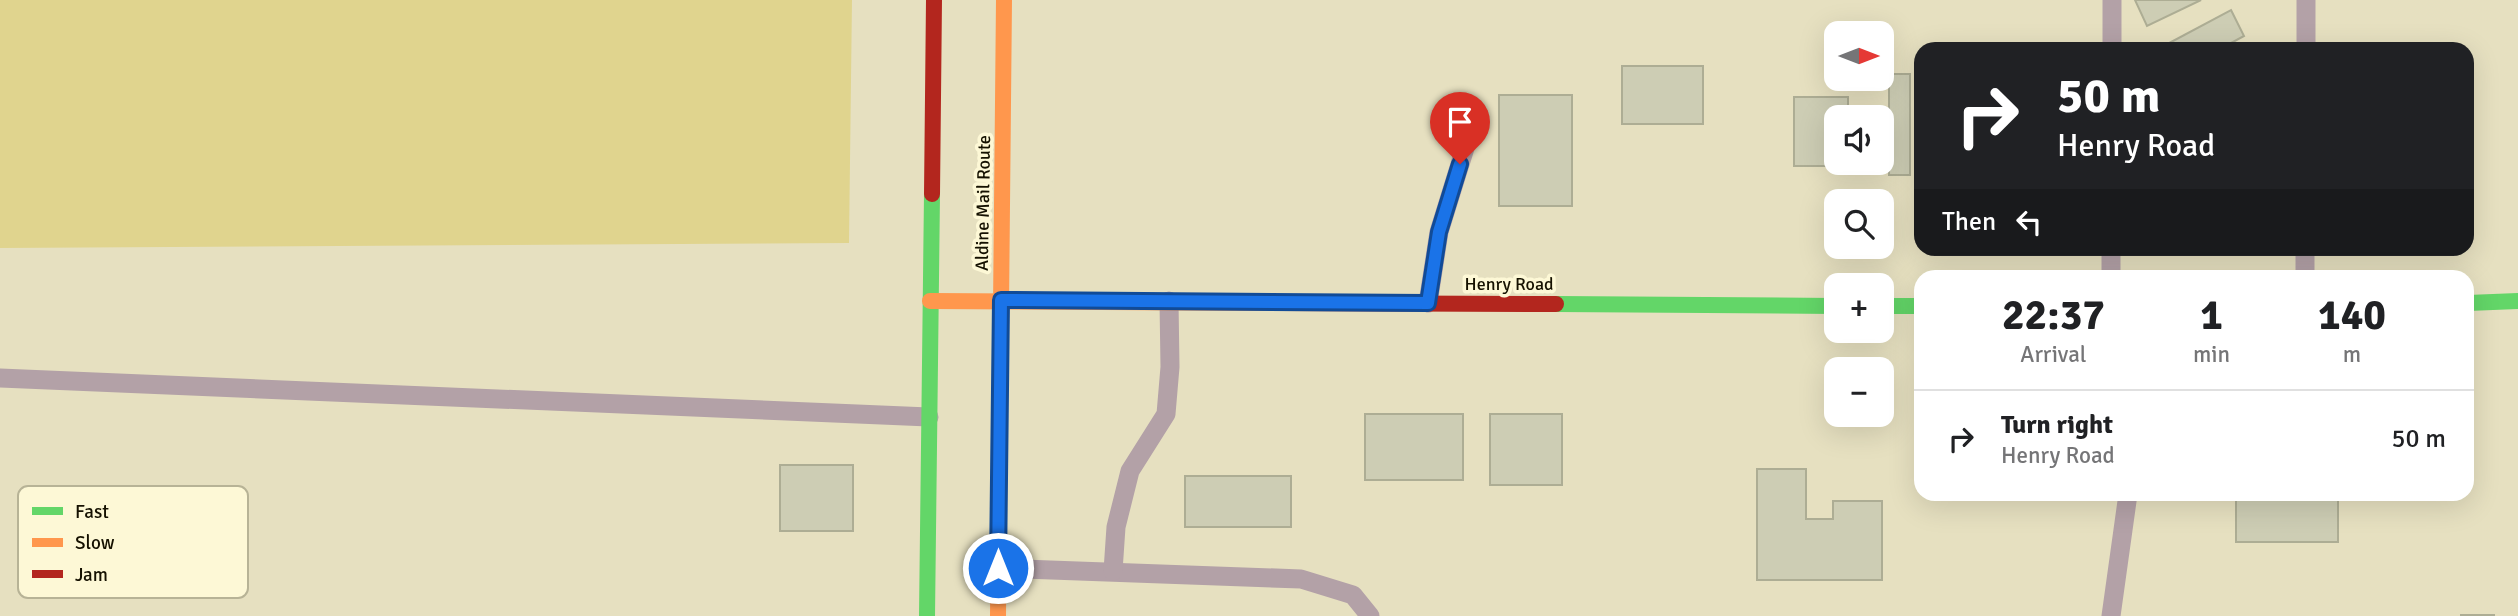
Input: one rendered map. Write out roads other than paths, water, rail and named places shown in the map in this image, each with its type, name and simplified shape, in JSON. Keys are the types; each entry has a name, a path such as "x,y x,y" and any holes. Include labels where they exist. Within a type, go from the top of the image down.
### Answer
{"main road":[{"path":"927,616 934,0"},
{"name":"Aldine Mail Route","path":"998,616 1004,0"},
{"name":"Henry Road","path":"930,301 1824,306"},
{"path":"2474,303 2518,301"},
{"path":"1894,306 1914,306"}],"lane":[{"path":"2112,0 2112,42"},
{"path":"2306,0 2306,42"},
{"path":"1428,303 1439,232 1474,118"},
{"path":"1113,571 1116,527 1130,471 1166,414 1170,367 1169,302"},
{"path":"0,377 929,417"},
{"path":"2111,616 2127,501"},
{"path":"998,568 1301,579 1353,595 1370,616"}]}
